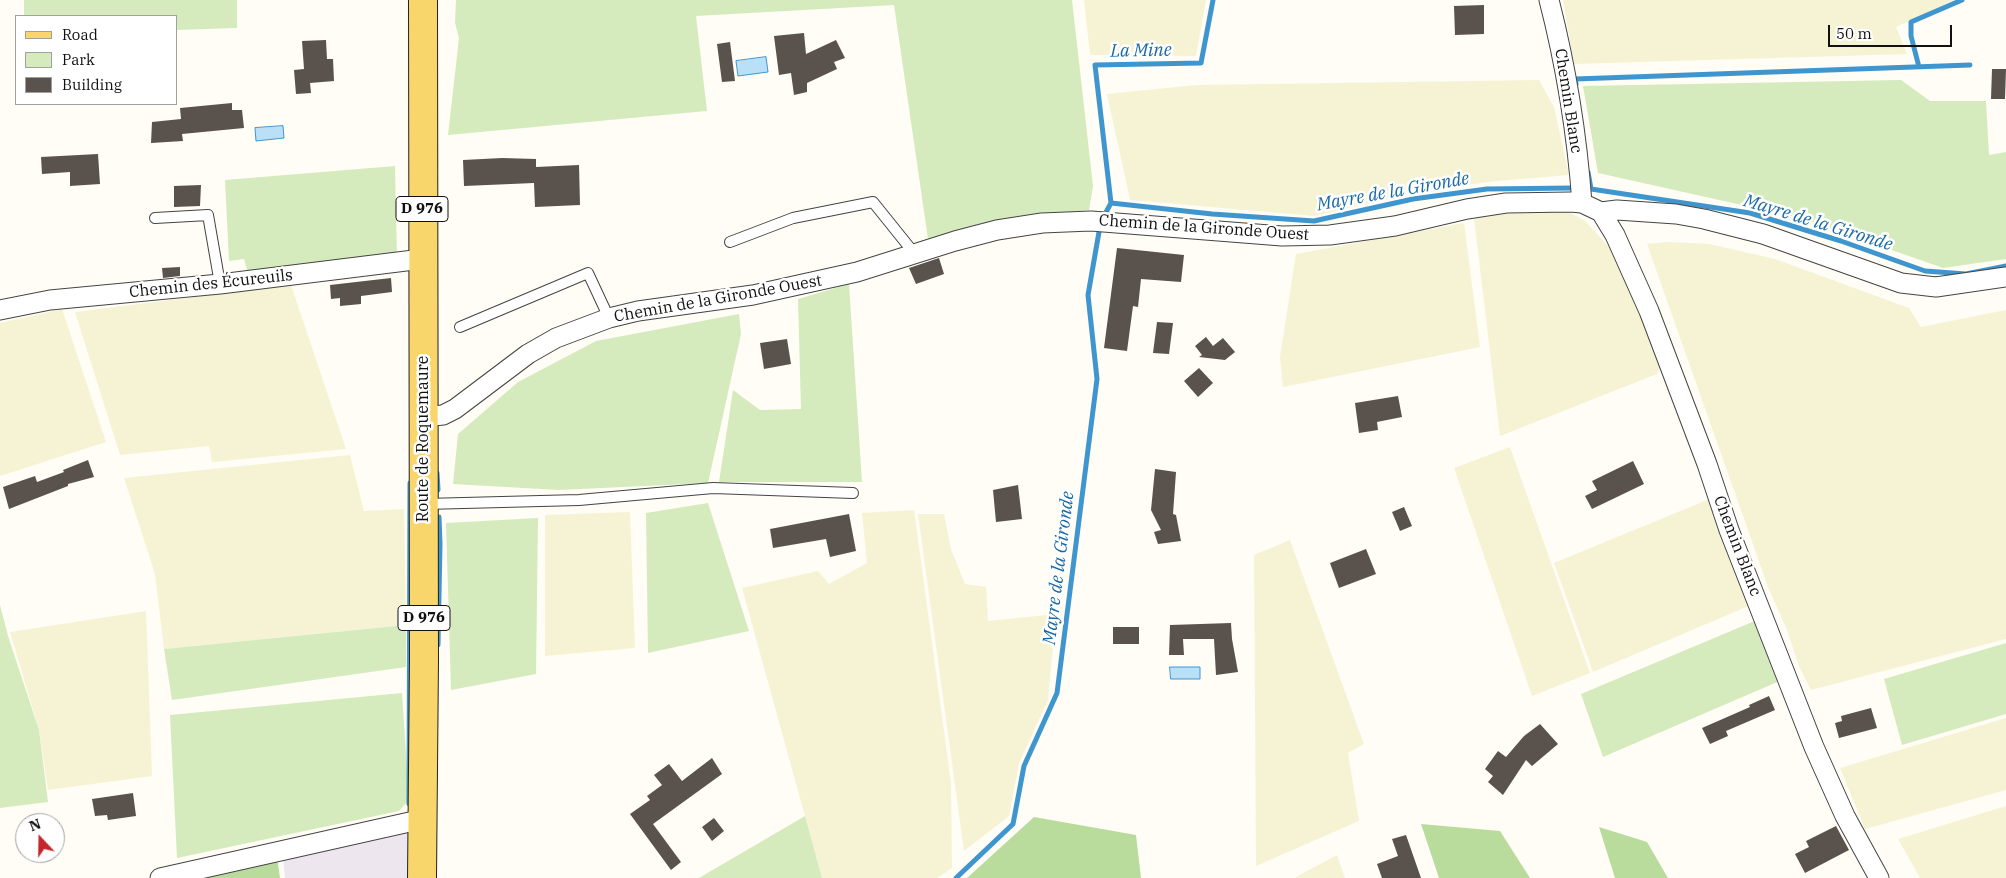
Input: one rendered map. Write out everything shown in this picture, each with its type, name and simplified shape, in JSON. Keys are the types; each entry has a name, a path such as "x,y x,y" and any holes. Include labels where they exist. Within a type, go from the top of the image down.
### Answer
{"main road":[{"name":"Route de Roquemaure","path":"422,878 424,504 422,259 423,0"}],"street":[{"name":"Chemin Blanc","path":"1549,0 1565,72 1580,172 1582,203"},
{"name":"Chemin de la Gironde Ouest","path":"423,417 442,415 455,409 528,354 556,338 609,318 638,311 753,295 857,272 914,253 997,230 1042,224 1091,221 1282,236 1330,235 1396,226 1467,209 1506,203 1582,203 1602,212 1617,210 1676,214 1704,219 1762,234 1901,283 1936,288 2006,276"},
{"name":"Chemin Blanc","path":"1602,212 1615,235 1649,311 1707,464 1729,530 1814,747 1845,816 1879,878"},
{"name":"Chemin des Écureuils","path":"0,310 50,300 220,284 422,259"},
{"path":"160,878 423,819"}],"lane":[{"path":"730,242 792,218 873,202 914,253"},
{"path":"155,218 208,215 220,284"},
{"path":"460,327 588,273 609,318"},
{"path":"424,504 579,500 713,488 853,493"}],"shaded area":[{"path":"1084,0 1206,0 1196,56 1090,55"},
{"path":"1563,0 1954,0 1896,27 1907,54 1574,64"},
{"path":"1539,80 1554,107 1569,175 1424,190 1315,216 1130,200 1107,94 1197,85"},
{"path":"1564,209 1585,221 1613,251 1663,363 1657,374 1500,436 1474,218 1502,211"},
{"path":"1464,223 1480,347 1283,387 1280,357 1296,254"},
{"path":"1669,242 1709,244 1775,259 1909,308 1921,327 2006,310 2006,639 1811,690 1799,666 1787,630 1768,587 1647,244"},
{"path":"291,285 346,449 212,462 209,446 120,455 75,312"},
{"path":"62,309 106,442 0,476 0,323"},
{"path":"1510,447 1590,673 1532,696 1454,468"},
{"path":"350,455 364,511 404,509 406,625 164,649 155,574 124,478"},
{"path":"1712,498 1751,605 1593,672 1554,563"},
{"path":"914,510 951,783 952,868 937,878 822,878 742,588 818,571 829,584 867,563 862,513"},
{"path":"630,512 635,648 545,656 545,515"},
{"path":"918,514 944,514 951,549 965,584 986,587 988,621 1056,614 1048,700 1019,763 1009,816 964,851"},
{"path":"1290,540 1364,744 1348,753 1359,821 1256,866 1254,555"},
{"path":"146,611 152,776 48,790 39,730 10,632"},
{"path":"2006,718 2006,790 1865,829 1840,768"},
{"path":"2006,806 2006,878 1920,878 1898,839"},
{"path":"413,832 412,878 285,878 283,858"},
{"path":"1337,855 1345,878 1296,878 1296,877"}],"green space":[{"path":"24,0 237,0 237,28 178,30 178,15 24,15"},
{"path":"456,0 1072,0 1093,186 1089,210 1006,219 928,239 894,5 696,16 707,111 448,135 459,38 455,23"},
{"path":"1901,80 1930,101 1986,101 1989,155 2006,152 2006,259 1943,268 1800,218 1598,173 1583,86"},
{"path":"395,166 397,258 282,272 247,270 244,259 229,261 225,180"},
{"path":"849,284 862,482 719,482 733,390 760,410 801,409 798,299"},
{"path":"739,314 741,334 708,483 559,490 453,484 458,434 518,382 596,341"},
{"path":"708,503 749,631 648,653 646,513"},
{"path":"538,518 536,674 451,690 446,523"},
{"path":"0,605 8,636 39,730 48,802 0,808"},
{"path":"1757,620 1782,680 1603,757 1581,694"},
{"path":"406,625 406,667 172,700 164,649"},
{"path":"2006,643 2006,714 1902,745 1884,679"},
{"path":"402,693 409,800 399,811 177,858 170,715"},
{"path":"805,816 822,878 699,878"},
{"path":"1034,817 1136,835 1141,878 967,878"},
{"path":"1421,824 1500,831 1530,878 1439,878"},
{"path":"1599,827 1647,842 1668,878 1615,878"},
{"path":"277,857 280,878 184,878"}],"water":[{"path":"766,57 768,72 738,76 736,61"},
{"path":"283,126 284,138 256,141 255,128"},
{"path":"1170,667 1200,667 1200,679 1171,679"}],"building":[{"path":"1484,5 1484,34 1455,35 1454,6"},
{"path":"804,33 806,54 836,40 845,58 834,62 837,69 807,83 807,92 794,95 791,73 779,75 774,36"},
{"path":"326,40 327,59 333,59 334,81 310,83 311,93 296,94 294,70 304,69 302,41"},
{"path":"730,42 735,81 722,82 717,44"},
{"path":"1992,69 2006,69 2005,99 1991,99"},
{"path":"232,103 232,110 242,110 244,128 182,134 183,141 151,143 152,122 181,119 180,108"},
{"path":"98,154 100,184 70,186 70,172 42,174 41,157"},
{"path":"536,159 536,167 579,165 580,205 535,207 534,183 464,186 463,160"},
{"path":"201,185 200,206 174,207 174,186"},
{"path":"1117,248 1184,255 1181,282 1141,279 1138,307 1133,306 1127,351 1104,348"},
{"path":"939,258 944,274 916,284 909,268"},
{"path":"180,267 180,276 163,278 162,268"},
{"path":"391,278 392,292 361,296 361,304 340,306 340,298 331,299 330,285"},
{"path":"1157,322 1173,323 1169,354 1153,353"},
{"path":"1206,337 1213,346 1223,338 1235,352 1225,360 1199,357 1202,355 1195,346"},
{"path":"787,339 791,364 764,369 760,343"},
{"path":"1199,368 1213,383 1198,397 1184,381"},
{"path":"1398,396 1402,417 1377,422 1378,430 1359,433 1355,403"},
{"path":"88,460 94,477 68,484 68,486 9,509 3,487 35,476 37,482 64,472 63,470"},
{"path":"1633,461 1644,484 1592,509 1585,496 1597,490 1592,481"},
{"path":"1155,469 1176,472 1173,514 1176,515 1181,541 1158,544 1154,532 1161,530 1151,510"},
{"path":"1018,485 1022,519 996,522 993,490"},
{"path":"1404,507 1412,526 1400,531 1392,512"},
{"path":"849,514 856,551 830,557 826,539 773,548 770,529"},
{"path":"1366,549 1376,574 1339,588 1330,563"},
{"path":"1231,623 1238,672 1216,675 1214,639 1183,639 1184,655 1169,655 1170,625"},
{"path":"1113,627 1139,627 1139,644 1113,644"},
{"path":"1769,696 1775,710 1726,731 1728,736 1710,744 1702,728 1750,707 1749,705"},
{"path":"1871,708 1877,728 1839,738 1835,723 1842,721 1841,716"},
{"path":"1540,724 1558,744 1532,766 1526,760 1503,795 1488,782 1493,776 1485,769 1498,751 1506,757 1524,736"},
{"path":"712,758 722,774 653,824 681,862 671,870 630,814 650,800 647,796 662,785 654,775 669,764 682,781"},
{"path":"133,793 136,816 108,820 107,815 95,816 92,799"},
{"path":"714,818 724,831 712,841 702,827"},
{"path":"1836,826 1849,850 1805,873 1795,854 1809,847 1806,841"},
{"path":"1406,835 1421,878 1382,878 1377,864 1398,856 1392,839"}],"waterway":[{"name":"La Mine","path":"1111,203 1095,65 1201,63 1213,0"},
{"path":"1919,67 1911,36 1911,22 1962,0"},
{"path":"1576,84 1575,79 1970,65"},
{"name":"Mayre de la Gironde","path":"1588,172 1591,189 1750,213 1841,241 1925,271 1966,274 2006,266"},
{"name":"Mayre de la Gironde","path":"1111,203 1212,214 1314,221 1413,199 1487,189 1573,188"},
{"name":"Mayre de la Gironde","path":"1105,214 1111,203"},
{"name":"Mayre de la Gironde","path":"956,878 1013,824 1024,766 1057,693 1097,379 1088,295 1099,232"},
{"path":"437,473 438,490"},
{"path":"409,804 410,483"},
{"path":"438,645 439,517"}]}
